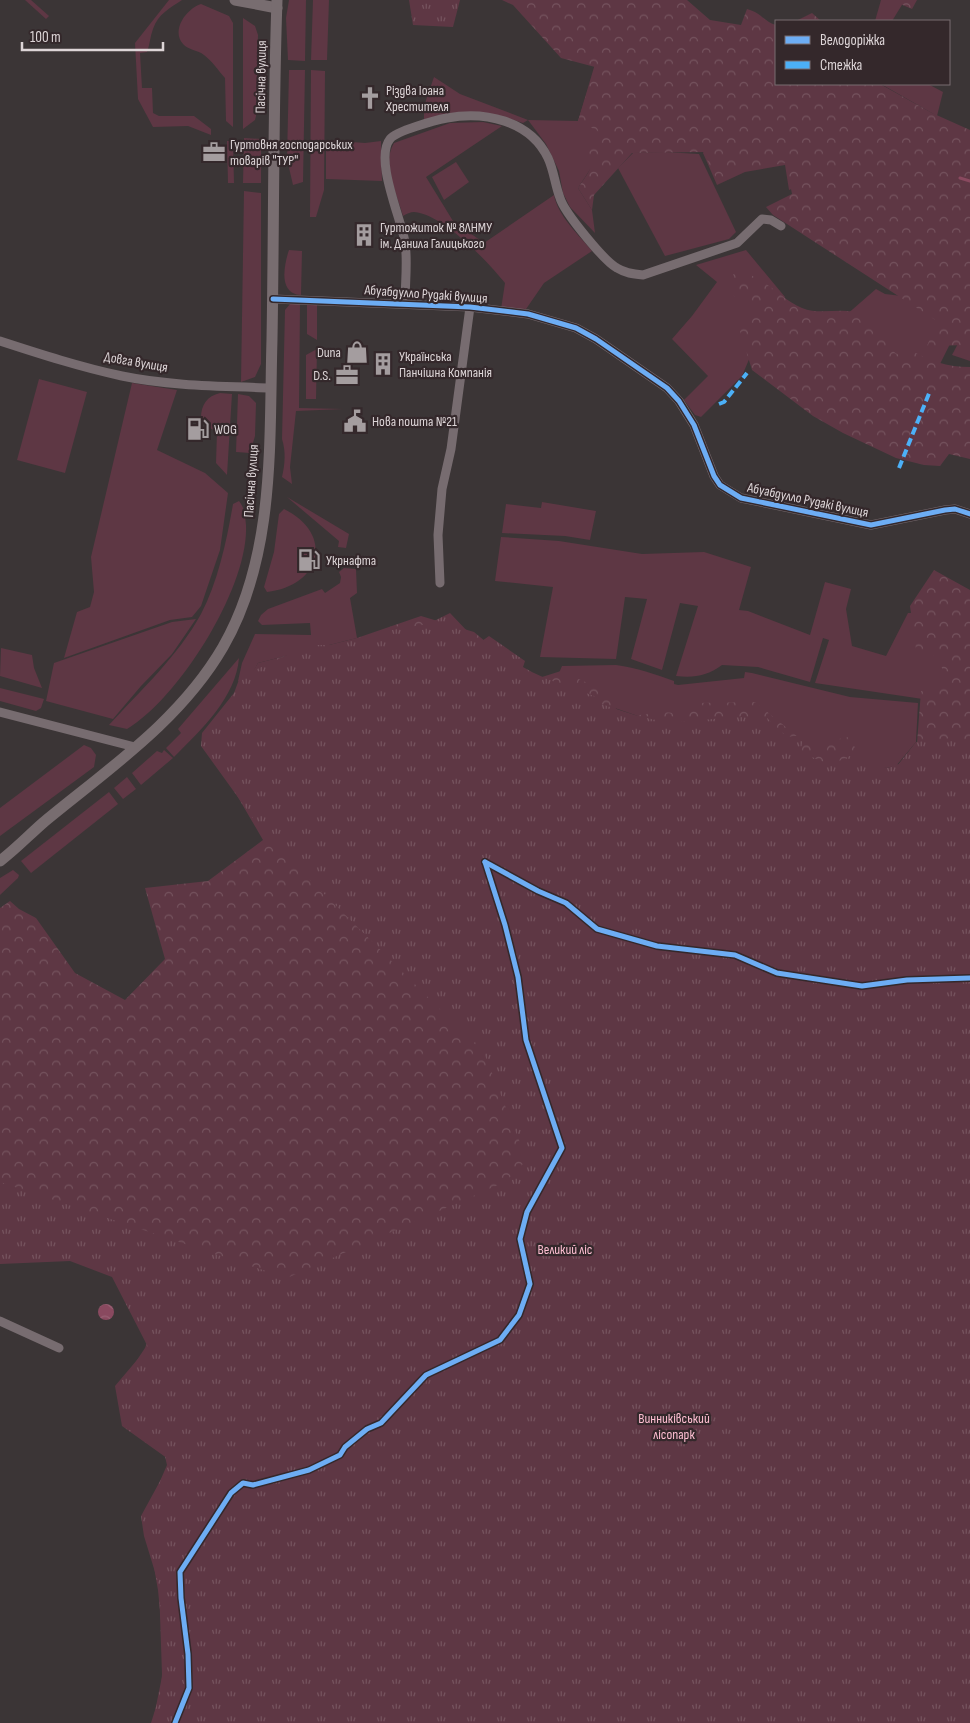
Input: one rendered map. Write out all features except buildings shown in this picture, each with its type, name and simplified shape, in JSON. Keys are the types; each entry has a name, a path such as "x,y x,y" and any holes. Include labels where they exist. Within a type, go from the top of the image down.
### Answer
{"main road":[{"path":"235,0 277,4"},
{"name":"Пасічна вулиця","path":"0,861 176,711 200,681 223,647 242,608 263,526 267,486 273,299 277,4"}],"street":[{"name":"Абуабдулло Рудакі вулиця","path":"405,303 405,243 386,168 387,144 396,134 445,118 476,115 494,117 512,123 531,135 548,157 566,210 607,260 630,274 643,274 726,248 741,241 762,218 782,226"},
{"name":"Абуабдулло Рудакі вулиця","path":"273,299 470,307 528,314 576,328 596,338 655,379 679,401 694,424 714,476 720,485 741,498 871,525 945,510 955,509 970,514"},
{"path":"440,584 438,535 442,489 451,449 470,307"},
{"name":"Довга вулиця","path":"0,341 48,357 122,376 211,386 271,388"},
{"path":"0,712 135,747"},
{"path":"0,1320 59,1348"}],"green space":[{"path":"25,0 31,0 49,16 46,19"},
{"path":"169,0 182,0 158,19 152,32 147,52 140,53 142,88 152,88 153,113 159,116 194,116 211,129 211,135 188,126 153,127 138,99 135,43"},
{"path":"289,0 306,0 305,61 288,60 286,18"},
{"path":"313,0 329,0 327,60 311,60"},
{"path":"409,0 460,0 453,27 413,25"},
{"path":"502,0 687,0 710,20 741,25 747,9 775,25 775,85 882,85 932,113 970,130 970,345 927,346 937,321 773,215 766,207 792,194 786,163 744,169 718,182 703,152 632,153 594,195 592,210 578,188 590,169 591,160 587,148 598,131 578,121 595,67 561,58 513,5"},
{"path":"881,0 905,0 893,20 875,20"},
{"path":"891,0 917,0 912,9"},
{"path":"201,4 229,16 233,23 233,127 226,121 225,78 207,57 185,46 180,38 179,27 182,21 190,10"},
{"path":"812,13 820,20 798,20"},
{"path":"243,18 255,26 258,35 256,116 255,120 243,129"},
{"path":"600,47 832,174 789,190 785,165 745,172 717,185 703,153 753,146 643,141 593,165 578,188 592,210 595,233 570,207 563,193 559,171 546,144 528,120 578,121"},
{"path":"289,70 305,70 303,182 293,185 287,159"},
{"path":"311,70 325,71 324,190 316,217 310,217"},
{"path":"434,77 460,94 528,120 523,123 485,113 463,113 424,121 424,106"},
{"path":"883,85 930,85 943,92 937,116"},
{"path":"483,122 502,126 426,177 453,221 484,243 554,195 564,217 592,251 544,283 524,312 501,309 505,283 464,240 438,221 426,215 414,212 403,216 391,179 389,160 390,151 394,143 450,123"},
{"path":"244,138 261,139 261,183 243,183"},
{"path":"326,140 365,143 381,141 382,181 326,179"},
{"path":"227,141 233,141 234,183 228,183"},
{"path":"633,153 699,154 736,232 729,239 665,256 618,168"},
{"path":"456,162 469,182 444,200 432,177"},
{"path":"244,191 261,193 261,364 255,377 241,382"},
{"path":"289,250 302,251 301,295 289,290 284,278"},
{"path":"746,250 785,297 753,350 742,376 701,417 695,415 684,400 708,376 672,339 717,282 696,265"},
{"path":"739,270 765,283 802,308 862,314 873,322 888,346 897,354 909,349 938,362 970,367 970,459 949,454 940,466 924,465 896,458 843,433 813,416 752,370 740,331 754,311 730,293 729,278"},
{"path":"876,289 885,294 902,296 960,324 929,386 830,329"},
{"path":"300,303 299,408 343,409 296,411 290,467 292,484 282,477 285,458 282,439 285,310 290,304"},
{"path":"307,304 317,304 317,340 307,334"},
{"path":"970,321 970,361 952,355"},
{"path":"317,349 316,399 306,399 306,355"},
{"path":"39,379 87,392 65,473 17,460"},
{"path":"132,383 177,390 157,450 205,473 228,493 220,550 201,606 192,617 170,620 64,658 77,612 90,607 94,592 91,557"},
{"path":"220,393 232,394 227,475 216,463 217,432 208,427 201,418 202,409 208,399"},
{"path":"238,394 249,396 256,403 255,436 250,453 236,452"},
{"path":"287,497 349,534 346,548 338,547 339,541"},
{"path":"239,501 244,509 246,521 244,550 236,579 207,639 168,693 147,714 127,729 109,725 170,658 201,614 217,574 225,546 233,504"},
{"path":"542,502 596,511 590,540 565,536 502,533 506,504 541,508"},
{"path":"284,509 300,519 310,532 315,545 315,558 310,570 300,580 285,588 267,592 264,587 274,552 279,514"},
{"path":"501,537 559,541 642,554 704,552 751,567 739,610 748,611 810,635 825,582 851,589 846,609 852,646 886,656 908,613 931,613 970,640 963,705 815,683 829,640 823,638 810,682 758,667 722,665 711,672 700,675 689,677 676,676 698,606 680,603 662,670 631,659 647,599 625,597 616,659 540,657 553,587 495,581"},
{"path":"344,568 356,569 357,593 350,598 357,638 258,663 246,686 238,681 242,663 255,634 311,635 310,623 262,625 258,621 261,615 268,609 322,589 325,593 340,583 341,577 339,572"},
{"name":"Винниківський лісопарк","path":"934,570 970,590 970,1699 914,1723 153,1721 165,1662 158,1590 145,1516 167,1465 158,1427 117,1390 145,1348 163,1299 62,1247 0,1249 0,908 10,901 19,909 36,918 75,973 125,1000 165,959 145,888 208,881 263,840 208,746 258,663 357,638 421,616 474,632 504,657 523,683 561,671 607,692 621,718 659,712 677,713 692,703 755,702 808,745 849,737 868,770 886,772 893,763 915,769 921,691 944,687 943,671 938,657 916,649 910,606"},
{"name":"Винниківський лісопарк","path":"450,613 469,633 482,641 489,636 525,661 523,667 599,698 598,703 638,716 669,723 735,717 767,718 787,737 803,735 801,751 824,762 835,762 849,756 887,768 897,766 916,742 953,738 970,740 970,1723 151,1723 161,1691 162,1674 159,1585 144,1536 141,1516 171,1461 122,1426 115,1386 148,1347 112,1277 70,1261 0,1264 0,1182 287,1278 505,1182 527,1160 484,1053 266,836 201,746 202,733 234,693 240,677 309,645 333,645 380,632 428,624"},
{"path":"196,619 172,654 113,719 46,701 54,663 172,622"},
{"path":"1,648 32,655 34,668 42,688 0,676"},
{"path":"239,658 232,686 216,712 174,757 166,748 181,733 178,729"},
{"path":"616,665 653,674 674,681 674,684 678,685 744,678 745,672 850,697 918,703 916,742 896,766 887,768 821,763 793,735 638,716 597,702 556,680 562,666"},
{"path":"0,688 44,699 41,708 36,711 0,701"},
{"path":"84,745 91,748 96,755 94,767 0,836 0,808"},
{"path":"164,750 173,758 141,785 132,773 157,751 162,753"},
{"path":"127,777 136,789 123,799 114,788"},
{"path":"109,792 118,804 31,873 21,861"},
{"path":"13,870 19,875 18,878 0,895 0,878"}],"water":[{"path":"103,1304 109,1304 114,1309 112,1318 103,1320 98,1315 98,1309"}],"waterway":[{"path":"960,178 970,181"}],"marked path":[{"path":"719,404 724,402 747,373"},
{"path":"899,468 930,391"}],"cycle path":[{"path":"273,299 470,307 528,314 576,328 596,339 667,388 679,401 694,425 714,476 720,485 741,498 871,525 945,510 955,509 970,514"},
{"path":"485,862 538,891 566,903 597,929 657,946 735,955 777,973 862,986 907,980 970,978"},
{"path":"175,1723 189,1688 188,1654 181,1598 180,1572 231,1493 243,1483 253,1485 309,1470 340,1455 345,1447 367,1429 381,1423 426,1375 500,1340 519,1315 530,1284 520,1239 527,1212 562,1148 526,1040 518,977 505,925 485,862"}],"place":[{"name":"Різдва Іоана Хрестителя","path":"370,98"},
{"name":"Гуртовня господарських товарів \"ТУР\"","path":"214,152"},
{"name":"Гуртожиток № 8ЛНМУ ім. Данила Галицького","path":"364,235"},
{"name":"Duna","path":"357,352"},
{"name":"Українська Панчішна Компанія","path":"383,364"},
{"name":"D.S.","path":"347,375"},
{"name":"Нова пошта №21","path":"355,421"},
{"name":"WOG","path":"198,429"},
{"name":"Укрнафта","path":"309,560"}],"park label":[{"name":"Великий ліс","path":"565,1249"}]}
